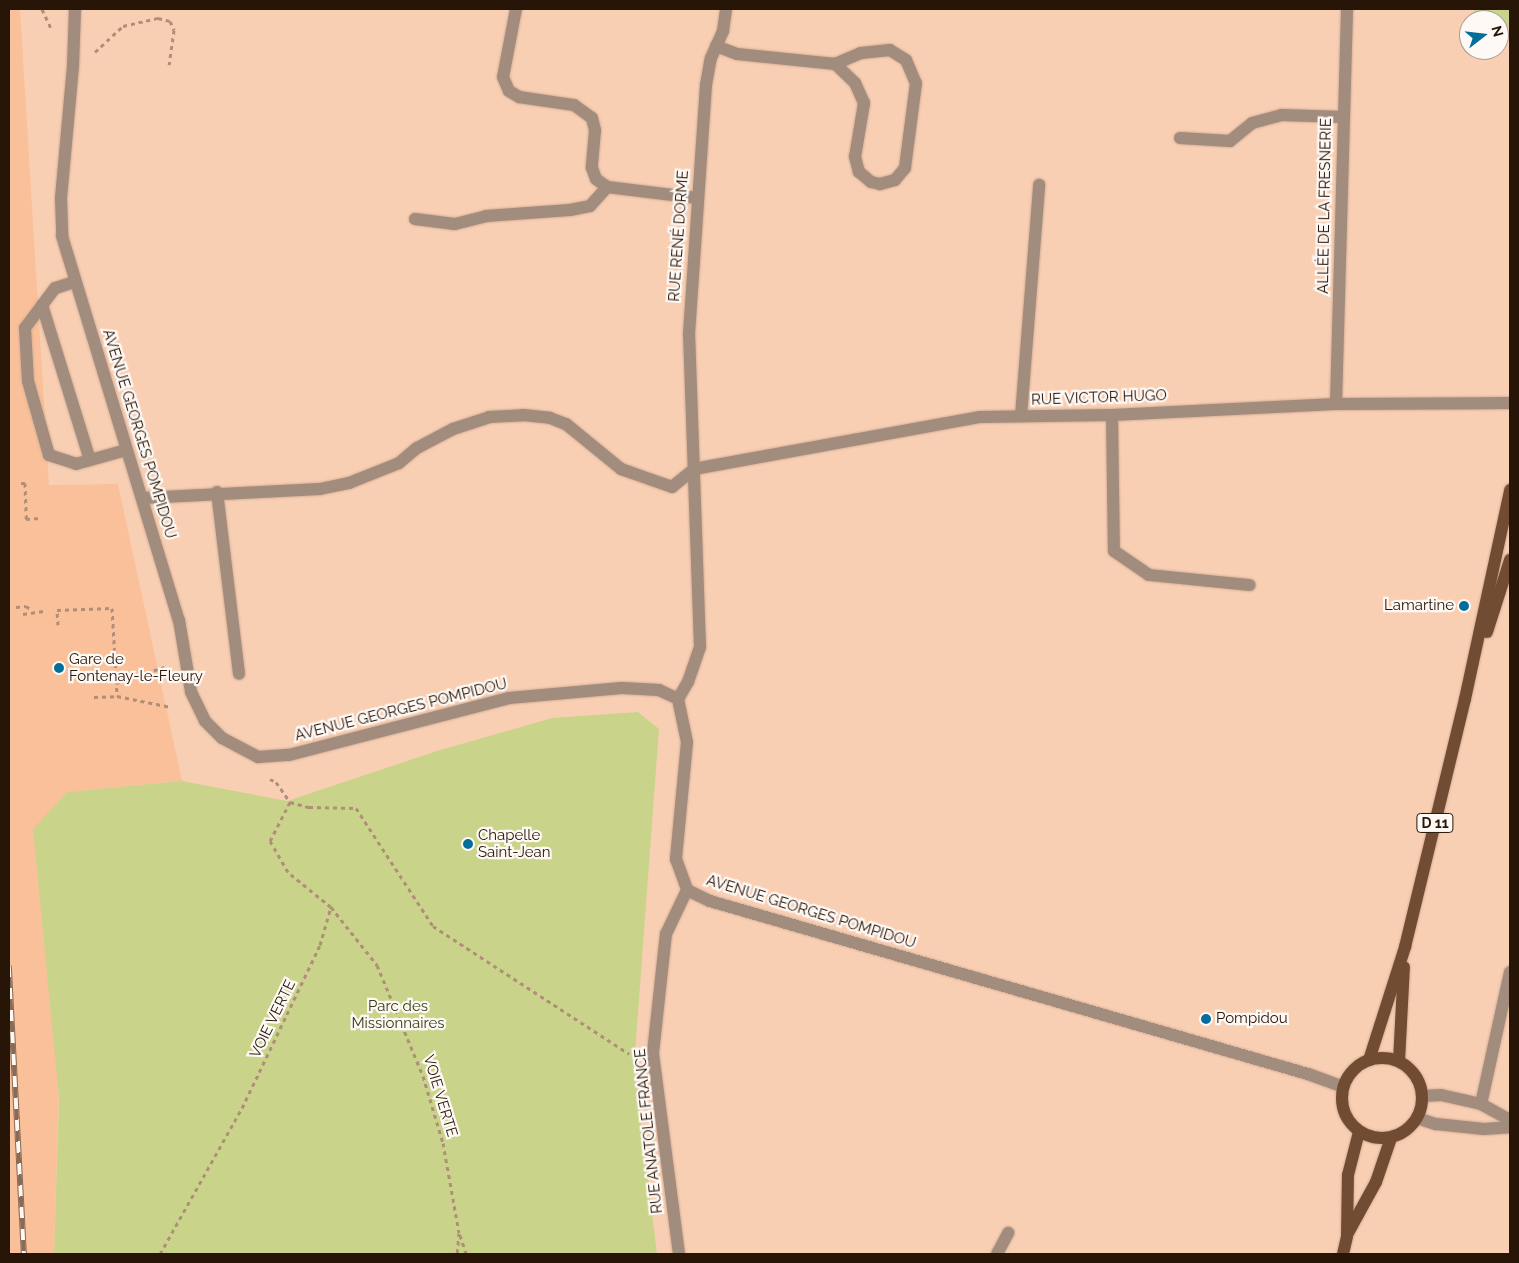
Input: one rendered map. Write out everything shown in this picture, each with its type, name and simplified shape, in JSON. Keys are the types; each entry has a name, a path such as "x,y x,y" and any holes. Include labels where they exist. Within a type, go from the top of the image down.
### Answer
{"main road":[{"name":"D 11","path":"1369,1060 1405,947 1465,699 1510,490"},
{"name":"D 11","path":"1465,699 1510,560"},
{"name":"D 11","path":"1399,1062 1405,947"},
{"path":"1385,1058 1399,1062 1416,1077 1422,1096 1417,1118 1404,1132 1391,1138 1371,1138 1359,1132 1343,1112 1343,1087 1354,1069 1369,1060 1385,1058"},
{"path":"1343,1254 1347,1236 1348,1175 1359,1132"},
{"path":"1347,1236 1376,1182 1391,1138"}],"street":[{"name":"AVENUE GEORGES POMPIDOU","path":"75,9 74,52 60,198 62,236 74,282 126,450 143,498 179,620 191,692 205,721 222,738 258,757 289,755 509,698 622,688 659,690 678,699 687,742 676,859 687,890 710,901 1308,1074 1343,1087"},
{"path":"516,9 504,77 509,91 519,97 574,105 592,118 595,130 592,168 596,179 607,187 697,198"},
{"name":"RUE RENÉ DORME","path":"694,469 689,334 697,198 706,85 716,46 723,31 726,9"},
{"name":"ALLÉE DE LA FRESNERIE","path":"1336,404 1347,9"},
{"path":"716,46 736,54 835,64 861,53 890,50 902,55 911,66 916,83 907,163 895,180 880,184 871,182 859,172 856,156 864,103 855,83 835,64"},
{"path":"1180,138 1230,141 1252,123 1281,115 1344,117"},
{"path":"1021,416 1039,185"},
{"path":"415,219 454,224 486,216 570,210 590,206 607,187"},
{"path":"74,282 55,288 25,328 27,376 49,455 76,464 126,450"},
{"path":"42,305 90,460"},
{"name":"RUE VICTOR HUGO","path":"694,469 980,417 1112,415 1336,404 1510,403"},
{"path":"143,498 217,492 320,489 350,484 399,463 418,448 453,429 489,417 523,415 550,418 566,424 621,468 672,487 694,469"},
{"path":"1112,415 1114,551 1150,575 1250,585"},
{"path":"678,699 688,682 700,647 694,469"},
{"path":"217,492 239,674"},
{"name":"RUE ANATOLE FRANCE","path":"679,1254 653,1053 666,934 687,890"},
{"path":"1481,1104 1510,972"},
{"path":"1422,1096 1441,1095 1481,1104 1510,1120"},
{"path":"1417,1118 1436,1124 1484,1129 1510,1127"},
{"path":"997,1254 1008,1233"}],"path":[{"path":"74,52 96,52 123,26 158,18 170,21 174,30 170,65"},
{"path":"21,483 25,483 26,519 40,518"},
{"path":"16,607 26,606 32,611"},
{"path":"58,625 57,610 112,608 117,696"},
{"path":"23,614 32,611 44,611"},
{"path":"116,683 164,667"},
{"path":"94,697 117,696 171,707"},
{"path":"276,782 290,802 309,807 356,808 433,926 629,1054"},
{"path":"290,802 270,840 288,872 331,907"},
{"name":"VOIE VERTE","path":"331,907 377,965 402,1018 443,1143 459,1232 457,1254"},
{"name":"VOIE VERTE","path":"160,1254 242,1108 320,945 331,907"},
{"path":"459,1232 466,1254"}],"shaded area":[{"path":"9,9 20,9 49,485 118,484 182,781 67,792 54,1254 9,1254"}],"green space":[{"path":"1510,9 1510,25 1509,10 1473,10"},
{"name":"Parc des Missionnaires","path":"638,712 659,729 634,1067 657,1254 54,1254 59,1098 33,829 67,792 182,781 287,801 437,751 552,718"}],"railway":[{"path":"9,966 24,1254"}],"place":[{"name":"Lamartine","path":"1464,606"},
{"name":"Gare de Fontenay-le-Fleury","path":"59,668"},
{"name":"Chapelle Saint-Jean","path":"468,844"},
{"name":"Pompidou","path":"1206,1019"}]}
